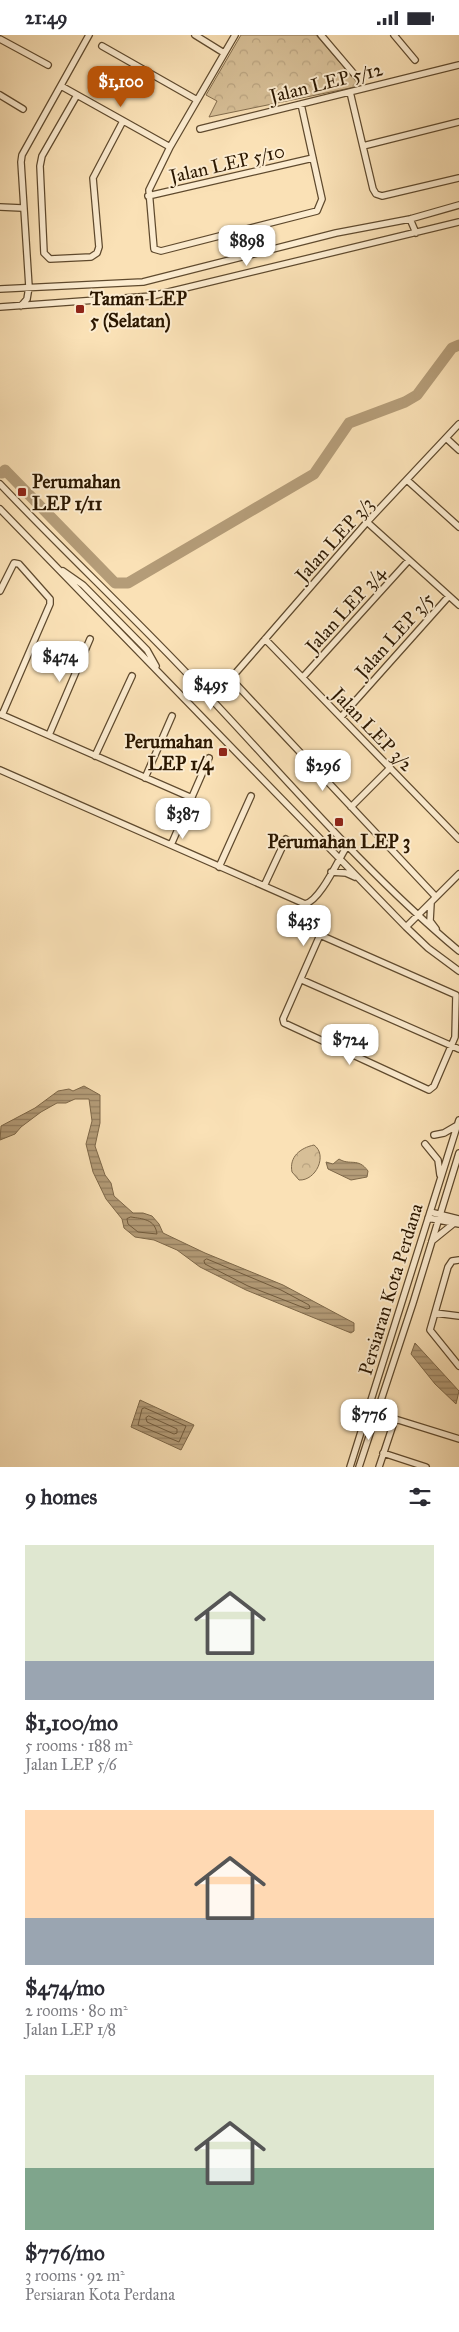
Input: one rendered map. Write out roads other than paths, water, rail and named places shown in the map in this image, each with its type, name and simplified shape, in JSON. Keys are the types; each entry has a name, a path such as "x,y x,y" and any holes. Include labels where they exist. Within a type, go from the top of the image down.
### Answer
{"street":[{"path":"21,306 27,299 29,287 22,208 22,155 89,35"},
{"path":"195,35 224,53"},
{"path":"235,35 170,147 151,186 148,196 153,247 161,251 317,211 322,199 300,104"},
{"path":"321,35 355,75"},
{"path":"394,35 415,60"},
{"path":"0,39 48,65"},
{"path":"102,46 197,100"},
{"name":"Jalan LEP 5/12","path":"200,129 459,65"},
{"path":"62,86 170,147"},
{"path":"350,92 373,189 376,194 382,196 459,178"},
{"path":"0,95 23,109"},
{"path":"77,95 42,157 40,166 44,253 50,259 91,257 96,253 99,247 93,178 123,121"},
{"path":"363,146 459,122"},
{"name":"Jalan LEP 5/10","path":"148,196 313,159"},
{"path":"0,289 143,282 336,233 410,219 459,205"},
{"path":"0,207 22,208"},
{"path":"410,219 416,233"},
{"path":"0,307 152,296 459,222"},
{"name":"Jalan LEP 3/3","path":"351,807 234,683 233,676 367,523 459,424"},
{"path":"446,438 459,450"},
{"path":"407,479 459,527"},
{"path":"2,488 175,661 347,846 417,916 459,951"},
{"path":"0,509 51,563 89,591 147,650 159,672 338,859 406,927 459,971"},
{"path":"367,523 459,605"},
{"name":"Jalan LEP 3/4","path":"303,677 409,560"},
{"path":"0,591 14,563 19,564 50,599 50,604 1,714 192,798"},
{"name":"Jalan LEP 3/5","path":"341,717 449,596"},
{"path":"49,735 90,639"},
{"name":"Jalan LEP 3/2","path":"266,639 459,839"},
{"path":"95,756 132,675"},
{"path":"145,778 172,716"},
{"path":"171,845 209,758"},
{"path":"390,768 351,807 436,897"},
{"path":"0,770 305,904 311,903 347,846"},
{"path":"219,867 251,796"},
{"path":"264,886 286,839"},
{"path":"331,872 346,873 357,877"},
{"path":"406,927 459,874"},
{"path":"431,902 430,921 446,940"},
{"path":"323,935 453,992 457,999 455,1037 434,1086 429,1090 424,1089 286,1025 283,1019 302,980 319,938 323,935"},
{"path":"302,980 459,1049"},
{"path":"434,1135 444,1133 458,1122"},
{"name":"Persiaran Kota Perdana","path":"350,1467 458,1122"},
{"path":"425,1144 438,1160 441,1177"},
{"name":"Persiaran Kota Perdana","path":"359,1467 459,1153"},
{"path":"429,1215 456,1224"},
{"path":"439,1218 459,1219"},
{"path":"432,1241 456,1224"},
{"path":"458,1260 452,1261 448,1267 430,1330 459,1366"},
{"path":"435,1313 459,1316"},
{"path":"379,1467 395,1419 459,1439"},
{"path":"384,1453 426,1467"}],"water":[{"path":"84,1086 100,1095 100,1123 95,1146 105,1175 111,1183 114,1196 133,1213 143,1213 152,1216 159,1224 163,1233 205,1253 283,1285 354,1323 354,1331 351,1333 246,1290 200,1267 177,1250 154,1240 135,1237 124,1228 122,1219 106,1199 93,1172 86,1144 92,1121 89,1099 75,1099 66,1103 57,1103 41,1112 15,1134 0,1140 1,1126 35,1108 58,1091 69,1089 73,1091"},
{"path":"339,1159 361,1164 368,1171 367,1177 351,1180 328,1169 326,1162 333,1164"},
{"path":"415,1343 459,1391 456,1404 435,1384 411,1354"},
{"path":"140,1400 194,1425 181,1450 131,1427"}],"waterway":[{"path":"2,473 5,470 115,583 128,583 314,474 349,423 405,402 417,395 452,348 459,345"}],"place":[{"name":"Taman LEP 5 (Selatan)","path":"80,309"},
{"name":"Perumahan LEP 1/11","path":"22,492"},
{"name":"Perumahan LEP 1/4","path":"223,752"},
{"name":"Perumahan LEP 3","path":"339,822"}]}
